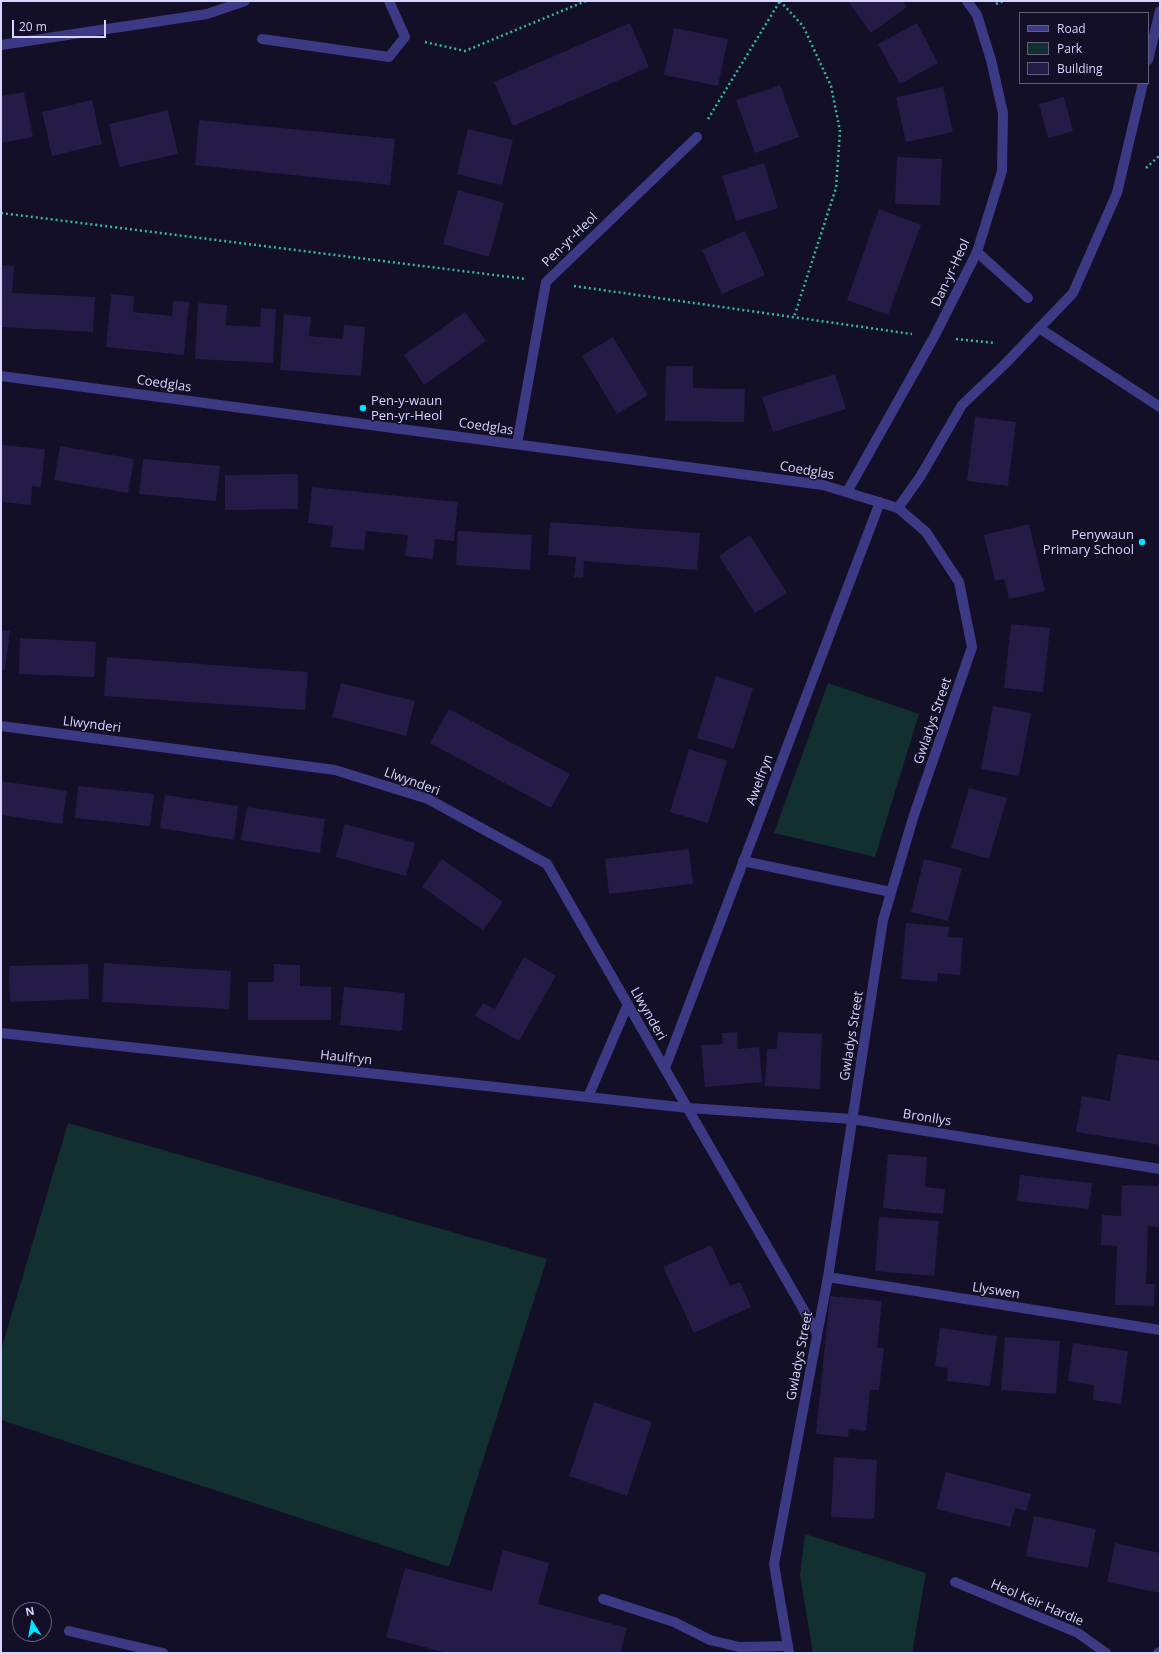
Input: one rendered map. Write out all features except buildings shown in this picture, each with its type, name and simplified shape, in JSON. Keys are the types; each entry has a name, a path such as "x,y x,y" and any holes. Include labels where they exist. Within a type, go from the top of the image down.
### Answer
{"street":[{"path":"1,45 207,14 245,1"},
{"path":"262,39 389,57 405,37 389,1"},
{"name":"Dan-yr-Heol","path":"847,492 934,337 977,252 1002,171 1003,113 992,60 976,15 967,1"},
{"path":"1149,56 1160,11"},
{"path":"898,508 920,477 962,405 1005,364 1073,293 1117,193 1143,84"},
{"name":"Pen-yr-Heol","path":"517,444 546,282 697,137"},
{"path":"977,252 1028,298"},
{"path":"1039,328 1160,408"},
{"name":"Coedglas","path":"1,376 823,485 847,492"},
{"name":"Gwladys Street","path":"788,1650 774,1564 828,1277 883,920 913,818 972,648 959,582 926,532 898,508 847,492"},
{"name":"Awelfryn","path":"665,1068 880,502"},
{"name":"Llwynderi","path":"1,726 335,770 428,799 547,864 817,1333"},
{"path":"743,862 891,892"},
{"path":"588,1097 628,1004"},
{"name":"Haulfryn","path":"1,1033 688,1108"},
{"name":"Bronllys","path":"688,1108 852,1119 1160,1169"},
{"name":"Llyswen","path":"828,1277 1160,1330"},
{"name":"Heol Keir Hardie","path":"955,1582 1078,1632 1106,1653"},
{"path":"603,1599 674,1622 710,1640 739,1647 788,1650"},
{"path":"69,1631 163,1653"}],"path":[{"path":"405,37 465,51 586,1"},
{"path":"697,137 780,1 803,26 831,86 840,131 836,188 794,318"},
{"path":"1,213 546,282 934,337 995,343 1002,341"}],"green space":[{"path":"828,683 919,714 875,857 774,833"},
{"path":"68,1123 547,1259 449,1567 1,1420 1,1350"},
{"path":"805,1534 926,1573 912,1653 813,1653 800,1575"}],"place":[{"name":"Pen-y-waun Pen-yr-Heol","path":"363,408"},
{"name":"Penywaun Primary School","path":"1142,542"}]}
